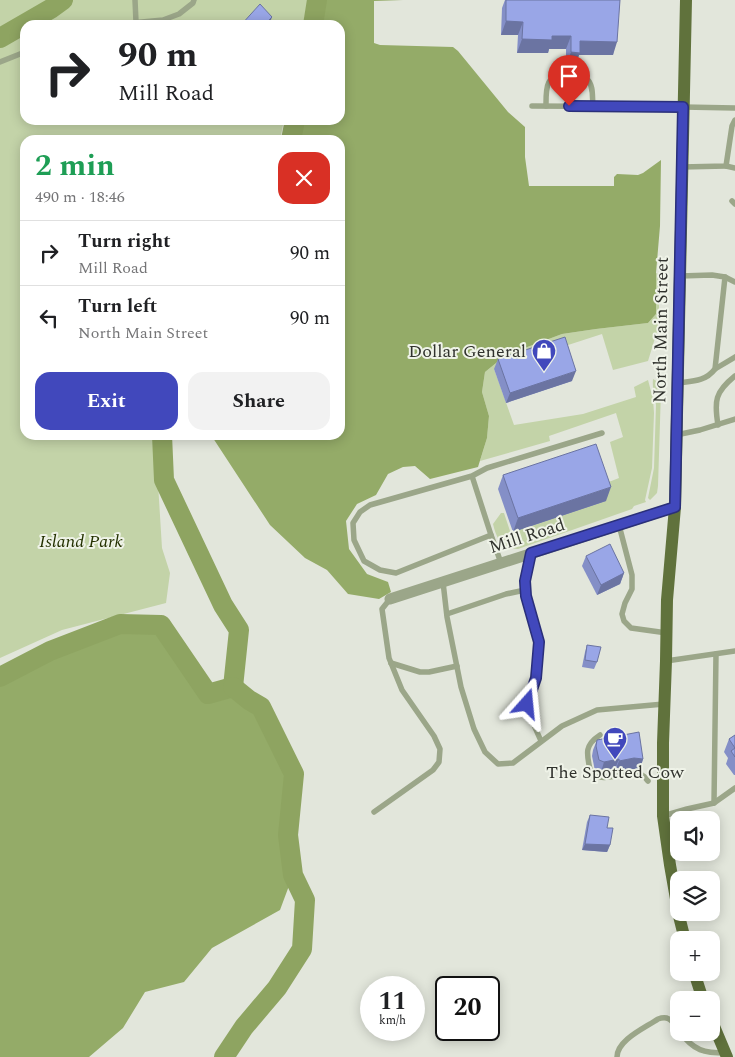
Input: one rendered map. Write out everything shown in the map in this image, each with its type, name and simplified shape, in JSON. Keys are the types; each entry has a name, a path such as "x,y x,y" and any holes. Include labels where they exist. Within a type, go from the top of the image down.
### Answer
{"main road":[{"name":"North Main Street","path":"683,931 670,865 664,816 662,743 667,600 675,507 686,1"},
{"path":"720,1039 727,1055"}],"street":[{"name":"Mill Road","path":"390,599 675,507"}],"lane":[{"path":"135,0 136,20"},
{"path":"163,20 178,14 193,3 194,0"},
{"path":"0,62 20,54"},
{"path":"546,106 546,87 551,78 560,74 576,74 588,79 592,88 593,106"},
{"path":"532,106 735,108"},
{"path":"726,166 732,126 735,120"},
{"path":"682,167 726,166 735,168"},
{"path":"680,276 712,275 725,277 735,282"},
{"path":"715,369 725,277"},
{"path":"677,383 706,378 715,369 735,357"},
{"path":"718,425 715,407 718,396 725,384 735,376"},
{"path":"676,436 735,419"},
{"path":"490,535 396,573 380,570 364,561 354,540 353,523 360,512 370,504 472,476 487,468 602,433"},
{"path":"472,476 490,535 501,563"},
{"path":"619,525 632,575 632,589 622,614 624,621 631,628 666,634"},
{"path":"531,553 525,590 539,642 536,678 527,704 529,714 541,742"},
{"path":"443,582 461,687 474,729 485,752 498,764 513,763 562,726 597,710 664,704"},
{"path":"447,614 506,594 525,590"},
{"path":"374,812 433,770 438,762 440,749 434,736 402,690 389,658 382,609 390,599"},
{"path":"666,661 735,652"},
{"path":"714,803 716,654"},
{"path":"391,663 420,672 456,666"},
{"path":"600,735 591,741 588,748 591,774 595,777 614,777 634,773 643,775 648,781"},
{"path":"664,816 714,803 735,788"},
{"path":"617,1057 617,1052 622,1043 658,1019 664,1017 670,1019"},
{"path":"687,1041 698,1049 727,1055"}],"green space":[{"name":"Island Park","path":"0,0 308,0 304,20 20,20 20,125 283,125 281,135 20,135 20,440 155,440 162,548 170,573 166,603 62,630 0,658"},
{"path":"317,0 403,0 374,1 374,43 380,45 453,47 458,51 508,112 525,127 525,157 529,186 614,186 614,177 617,174 638,175 661,160 656,314 648,323 562,334 506,355 485,372 482,392 489,416 487,438 478,467 430,479 415,466 403,467 388,474 376,495 357,504 346,521 349,549 367,574 388,582 391,592 379,599 348,594 327,570 305,558 270,525 214,440 345,440 345,135 292,135 293,125 345,125 345,20 314,20"},
{"path":"656,273 659,274 659,325 648,361 613,370 602,334 494,369 514,425 583,414 636,397 634,387 648,380 653,399 654,413 652,468 646,502 634,506 632,509 518,549 507,546 498,538 493,524 501,513 504,513 510,531 513,532 601,485 619,478 610,442 623,437 616,413 549,436 550,441 480,461 487,438 489,416 482,392 485,372 506,355 562,334 648,323 656,314"},
{"path":"653,379 658,382 661,390 658,486 657,493 650,500 648,498 654,468 656,405"},
{"path":"120,624 161,625 208,694 233,687 261,707 294,774 288,835 293,875 280,910 212,948 184,982 145,992 123,1028 89,1057 0,1057 0,677 50,651"}],"building":[{"path":"506,0 620,0 617,42 580,41 580,53 571,52 571,36 552,36 552,40 522,39 523,22 506,21"},
{"path":"260,4 272,17 269,20 246,20"},
{"path":"565,337 576,371 510,393 498,359"},
{"path":"596,444 611,487 518,518 503,475"},
{"path":"610,544 624,573 601,585 586,556"},
{"path":"587,645 601,647 597,662 585,660"},
{"path":"639,732 643,759 634,758 619,761 619,759 604,762 599,760 596,746 597,740"},
{"path":"735,735 735,748 729,739"},
{"path":"735,748 735,757 731,751"},
{"path":"590,815 609,817 607,828 613,828 610,845 585,844"}],"waterway":[{"path":"31,20 63,0"},
{"path":"314,20 317,0"},
{"path":"0,38 20,26"},
{"path":"292,135 294,125"},
{"path":"162,440 164,480 223,605 239,630 233,687"},
{"path":"0,677 50,651 120,624 161,625 208,694 233,687"},
{"path":"224,1057 244,1027 277,988 302,949 305,900 293,875 288,835 294,774 261,707 233,687"}],"place":[{"name":"Dollar General","path":"544,372"},
{"name":"The Spotted Cow","path":"615,760"}],"route":[{"path":"527,704 536,678 539,642 526,596 525,581 531,553 675,507 683,107 569,106"}]}
